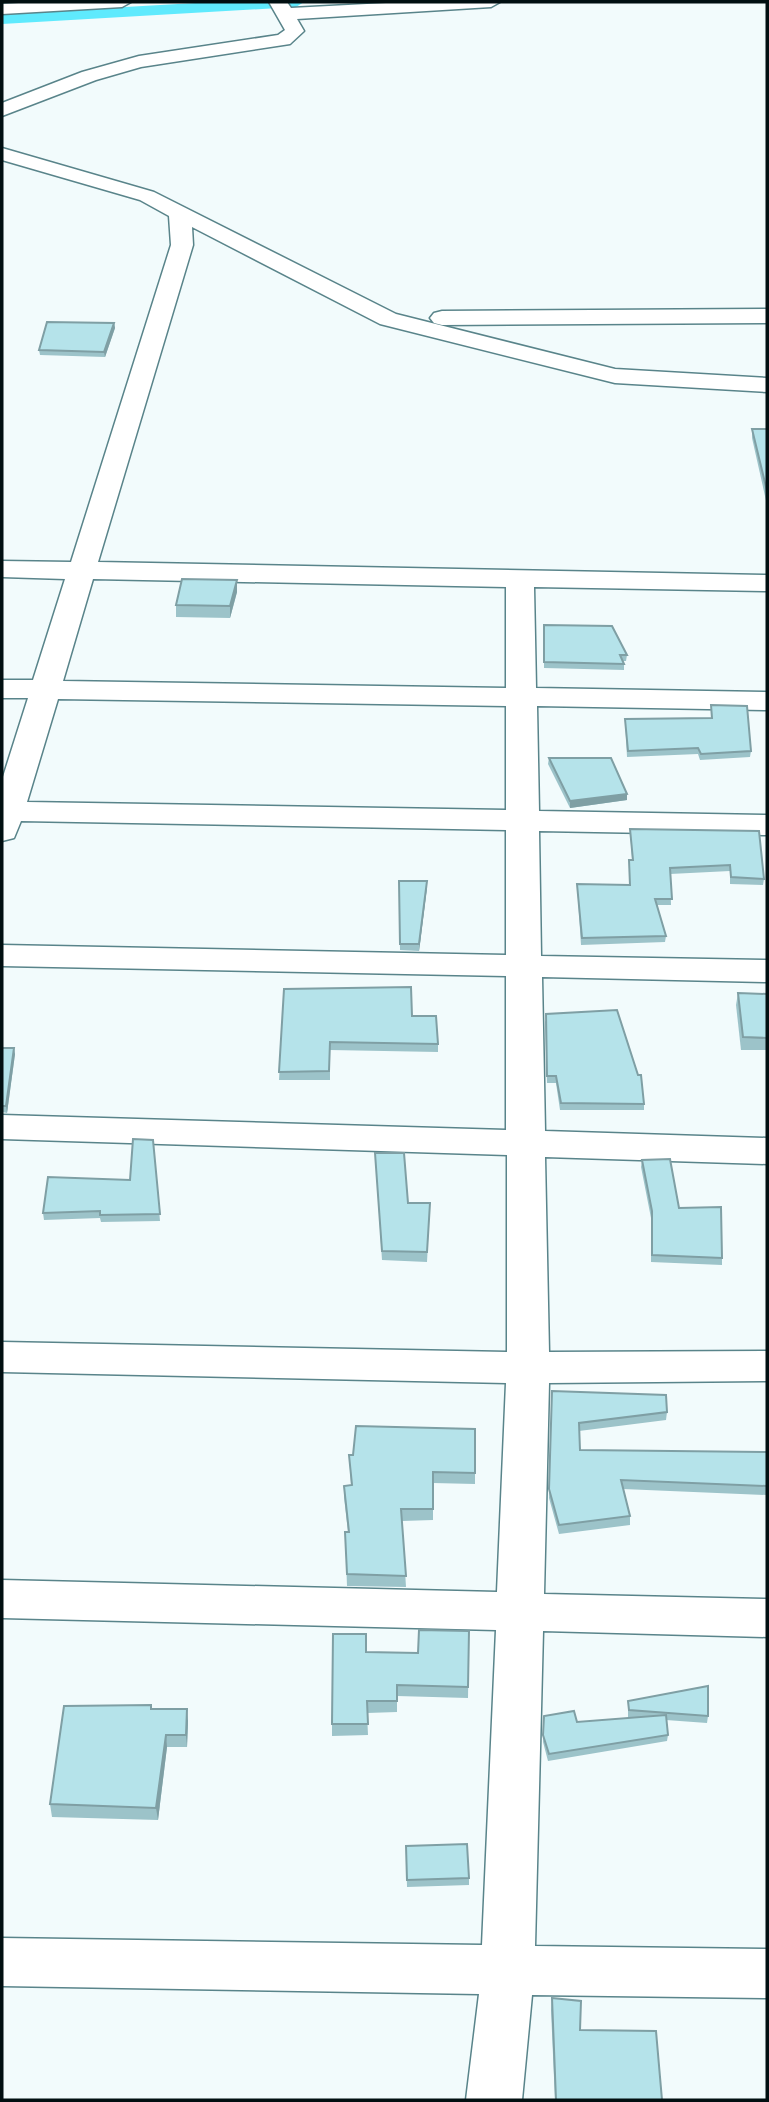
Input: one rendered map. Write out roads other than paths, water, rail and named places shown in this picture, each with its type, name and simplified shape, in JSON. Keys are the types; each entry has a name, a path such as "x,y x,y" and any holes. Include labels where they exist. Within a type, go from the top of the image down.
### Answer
{"street":[{"path":"2,9 122,2"},
{"path":"2,110 89,76 131,64 284,40 295,31 281,7 491,2"},
{"path":"2,154 147,196 388,319 615,376 767,385"},
{"path":"180,212 182,245 4,818 767,825"},
{"path":"388,319 767,316"},
{"path":"2,569 767,583"},
{"path":"494,2100 508,1971 528,1368 520,579"},
{"path":"2,689 767,701"},
{"path":"2,956 767,971"},
{"path":"2,1127 767,1151"},
{"path":"2,1357 528,1368 767,1366"},
{"path":"2,1598 767,1618"},
{"path":"2,1962 767,1974"}],"waterway":[{"path":"2,19 296,2"}]}
